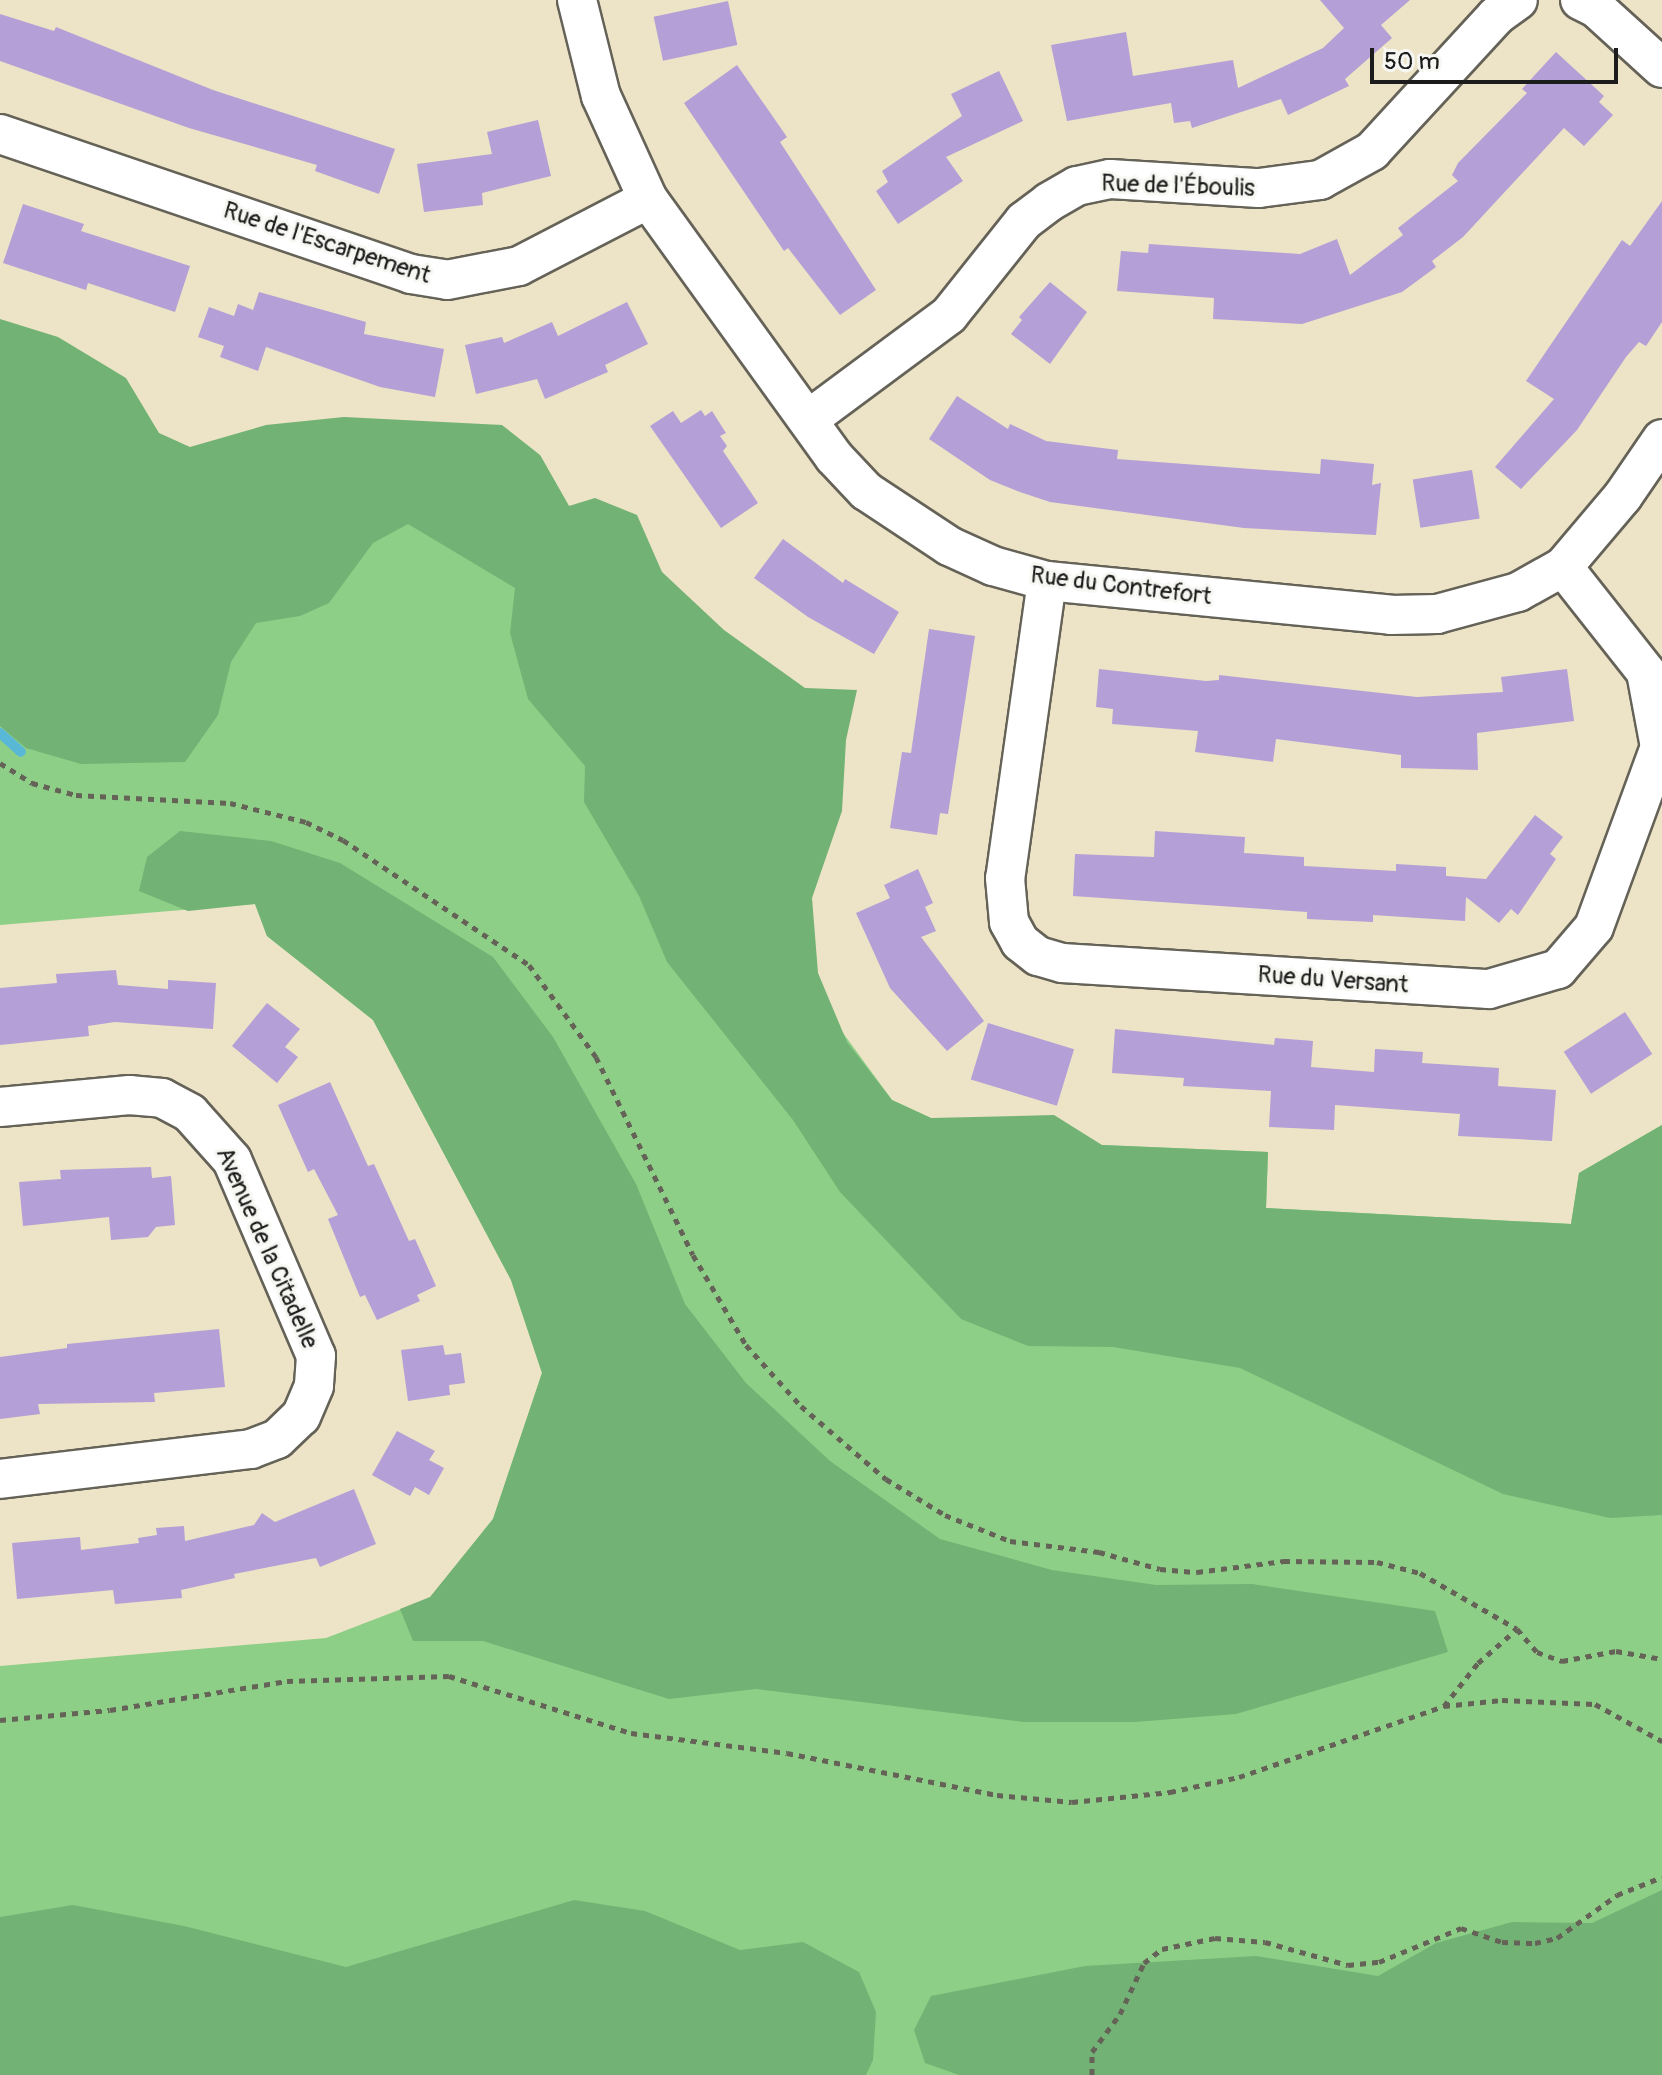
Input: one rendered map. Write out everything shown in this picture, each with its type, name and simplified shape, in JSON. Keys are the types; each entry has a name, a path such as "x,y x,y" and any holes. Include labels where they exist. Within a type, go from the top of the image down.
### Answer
{"street":[{"name":"Rue du Contrefort","path":"577,0 601,96 648,199 809,419 866,491 908,520 993,566 1047,581 1391,615 1437,614 1518,592 1563,567 1623,496 1662,439"},
{"name":"Rue de l'Éboulis","path":"809,419 949,315 1024,221 1049,202 1077,186 1110,179 1259,188 1320,180 1372,151 1496,16 1518,0"},
{"path":"1580,0 1596,8 1662,68"},
{"name":"Rue de l'Escarpement","path":"0,134 411,274 447,280 519,266 648,199"},
{"name":"Rue du Versant","path":"1047,581 1005,878 1009,922 1020,942 1038,956 1062,963 1489,989 1558,969 1594,927 1660,747 1646,672 1563,567"},
{"name":"Avenue de la Citadelle","path":"0,1107 129,1095 162,1098 190,1113 232,1160 316,1356 314,1386 301,1416 277,1439 251,1449 0,1479"}],"path":[{"path":"0,763 32,783 76,795 230,803 306,822 343,840 529,965 596,1057 693,1255 746,1345 801,1406 886,1479 945,1515 1010,1541 1099,1552 1160,1569 1197,1572 1329,1559 1377,1562 1420,1573 1517,1629 1537,1652 1562,1661 1616,1651 1662,1659"},
{"path":"1444,1706 1478,1663 1517,1629"},
{"path":"0,1720 110,1710 287,1681 449,1676 631,1733 787,1753 997,1795 1072,1802 1170,1792 1239,1777 1444,1706 1502,1700 1595,1704 1662,1741"},
{"path":"1092,2075 1092,2052 1120,2014 1144,1963 1162,1949 1215,1938 1265,1942 1348,1965 1379,1962 1461,1928 1502,1942 1535,1943 1557,1938 1617,1895 1662,1877"}],"green space":[{"path":"0,319 58,337 126,378 159,433 190,447 266,425 344,417 502,425 540,455 569,506 595,498 637,515 662,572 724,630 805,688 857,690 846,740 842,811 812,898 818,973 847,1042 892,1100 931,1118 1054,1115 1102,1145 1268,1152 1266,1208 1571,1224 1579,1173 1662,1125 1662,1515 1610,1518 1503,1494 1240,1368 1113,1347 1028,1346 961,1319 840,1192 793,1120 667,962 639,896 584,802 585,766 528,699 510,633 515,588 408,524 373,543 329,603 300,616 256,623 231,662 218,715 185,762 81,764 26,748 0,726"},
{"path":"0,338 188,465 540,455 799,911 824,1007 892,1100 931,1118 1102,1145 1268,1152 1266,1208 1571,1224 1579,1173 1662,1125 1662,2075 0,2075 0,1666 326,1638 430,1598 493,1519 542,1373 511,1280 373,1020 267,936 255,904 0,925"},
{"path":"180,831 271,841 340,863 493,957 553,1037 636,1184 685,1304 746,1383 830,1461 940,1539 1052,1570 1156,1585 1252,1584 1435,1611 1448,1652 1236,1714 1135,1722 1024,1722 756,1689 669,1699 483,1641 413,1641 400,1609 430,1597 493,1519 542,1373 511,1280 373,1020 267,936 255,904 188,911 139,891 147,857"},
{"path":"1662,1890 1662,2075 959,2075 925,2063 914,2030 931,1996 1085,1966 1256,1956 1378,1976 1436,1943 1512,1922 1592,1923"},
{"path":"574,1900 645,1911 740,1950 803,1942 859,1972 876,2012 873,2060 866,2075 0,2075 0,1917 73,1905 184,1926 346,1967"}],"building":[{"path":"1320,0 1410,0 1381,25 1392,38 1345,79 1349,86 1288,115 1281,99 1192,128 1190,121 1174,123 1171,103 1067,121 1051,45 1126,32 1133,76 1233,60 1238,88 1323,48 1344,28"},
{"path":"728,1 737,45 663,61 654,17"},
{"path":"0,14 54,31 56,27 213,90 395,149 379,194 315,171 317,165 189,128 0,61"},
{"path":"1556,52 1604,96 1599,102 1613,115 1584,146 1564,128 1463,237 1432,261 1436,267 1402,292 1302,324 1213,319 1214,298 1117,291 1121,251 1148,253 1149,244 1300,254 1337,239 1350,275 1403,235 1398,228 1458,181 1452,175 1458,163 1527,93 1522,89"},
{"path":"737,65 787,137 780,142 876,290 840,315 788,248 784,251 684,103"},
{"path":"999,71 1023,121 946,157 963,181 898,224 876,191 888,182 882,171 962,116 951,94"},
{"path":"538,120 551,176 482,193 483,205 424,212 417,164 492,154 487,132"},
{"path":"1662,201 1662,322 1646,346 1639,342 1626,357 1577,430 1521,489 1495,467 1554,399 1526,381 1622,240 1630,246"},
{"path":"23,204 84,224 81,231 190,266 175,312 88,283 86,290 3,263"},
{"path":"1050,282 1087,312 1050,364 1011,334 1022,320 1019,317"},
{"path":"259,292 366,322 364,334 444,349 435,397 380,387 266,347 258,371 220,357 224,346 198,337 209,307 234,316 238,304 253,310"},
{"path":"627,302 648,344 605,365 608,372 545,399 537,379 476,394 465,345 502,337 504,343 552,322 558,336"},
{"path":"957,396 1008,429 1010,424 1046,441 1118,450 1117,459 1320,474 1321,459 1374,464 1372,485 1381,483 1376,535 1244,528 1050,502 990,480 929,439"},
{"path":"701,410 705,416 712,411 726,433 720,436 727,446 723,451 758,503 721,528 650,426 673,411 681,423"},
{"path":"1472,470 1480,518 1420,528 1413,479"},
{"path":"783,539 843,583 845,579 899,612 874,654 808,617 754,578"},
{"path":"929,629 975,636 948,814 940,813 937,835 890,828 902,752 911,753"},
{"path":"1099,669 1206,681 1219,680 1219,675 1417,697 1503,692 1501,677 1567,669 1574,721 1477,733 1478,770 1401,768 1401,755 1276,739 1273,762 1195,752 1198,731 1112,724 1113,709 1096,707"},
{"path":"1535,815 1563,837 1550,854 1556,859 1518,915 1511,909 1499,923 1466,897 1465,921 1373,915 1373,922 1307,919 1307,912 1073,896 1075,854 1154,857 1155,831 1245,837 1244,853 1304,857 1304,866 1396,871 1396,864 1446,867 1446,876 1486,879"},
{"path":"918,869 933,903 925,907 936,931 921,937 984,1021 947,1051 890,988 856,913 890,898 884,885"},
{"path":"116,970 118,985 168,989 168,980 216,983 213,1029 115,1022 88,1026 89,1036 0,1045 0,988 57,983 56,974"},
{"path":"267,1003 300,1029 285,1047 298,1057 277,1083 232,1046"},
{"path":"1625,1012 1652,1054 1591,1094 1564,1052"},
{"path":"988,1023 1074,1049 1057,1106 971,1079"},
{"path":"1115,1029 1274,1045 1275,1038 1313,1041 1311,1067 1374,1072 1375,1049 1423,1052 1422,1063 1499,1068 1498,1086 1556,1090 1552,1141 1458,1136 1460,1114 1335,1105 1334,1130 1269,1127 1271,1091 1183,1086 1184,1078 1112,1073"},
{"path":"330,1082 368,1166 374,1164 409,1241 415,1239 436,1286 417,1295 420,1301 377,1320 365,1295 360,1297 328,1219 338,1215 314,1169 308,1172 278,1105"},
{"path":"151,1167 152,1178 171,1176 175,1225 156,1227 148,1237 111,1240 109,1217 23,1226 19,1182 61,1179 60,1170"},
{"path":"219,1329 225,1387 154,1393 155,1402 38,1404 40,1414 0,1419 0,1357 67,1348 67,1344"},
{"path":"443,1345 445,1355 461,1353 465,1383 449,1385 450,1395 408,1401 401,1350"},
{"path":"397,1431 435,1451 429,1460 444,1468 429,1495 415,1487 410,1496 372,1475"},
{"path":"354,1489 376,1544 320,1567 316,1558 234,1574 235,1578 181,1590 182,1598 115,1604 113,1590 17,1599 12,1543 80,1537 81,1550 139,1543 138,1538 157,1535 156,1528 184,1526 185,1541 254,1525 262,1513 275,1522"}],"waterway":[{"path":"0,733 21,752"}]}
